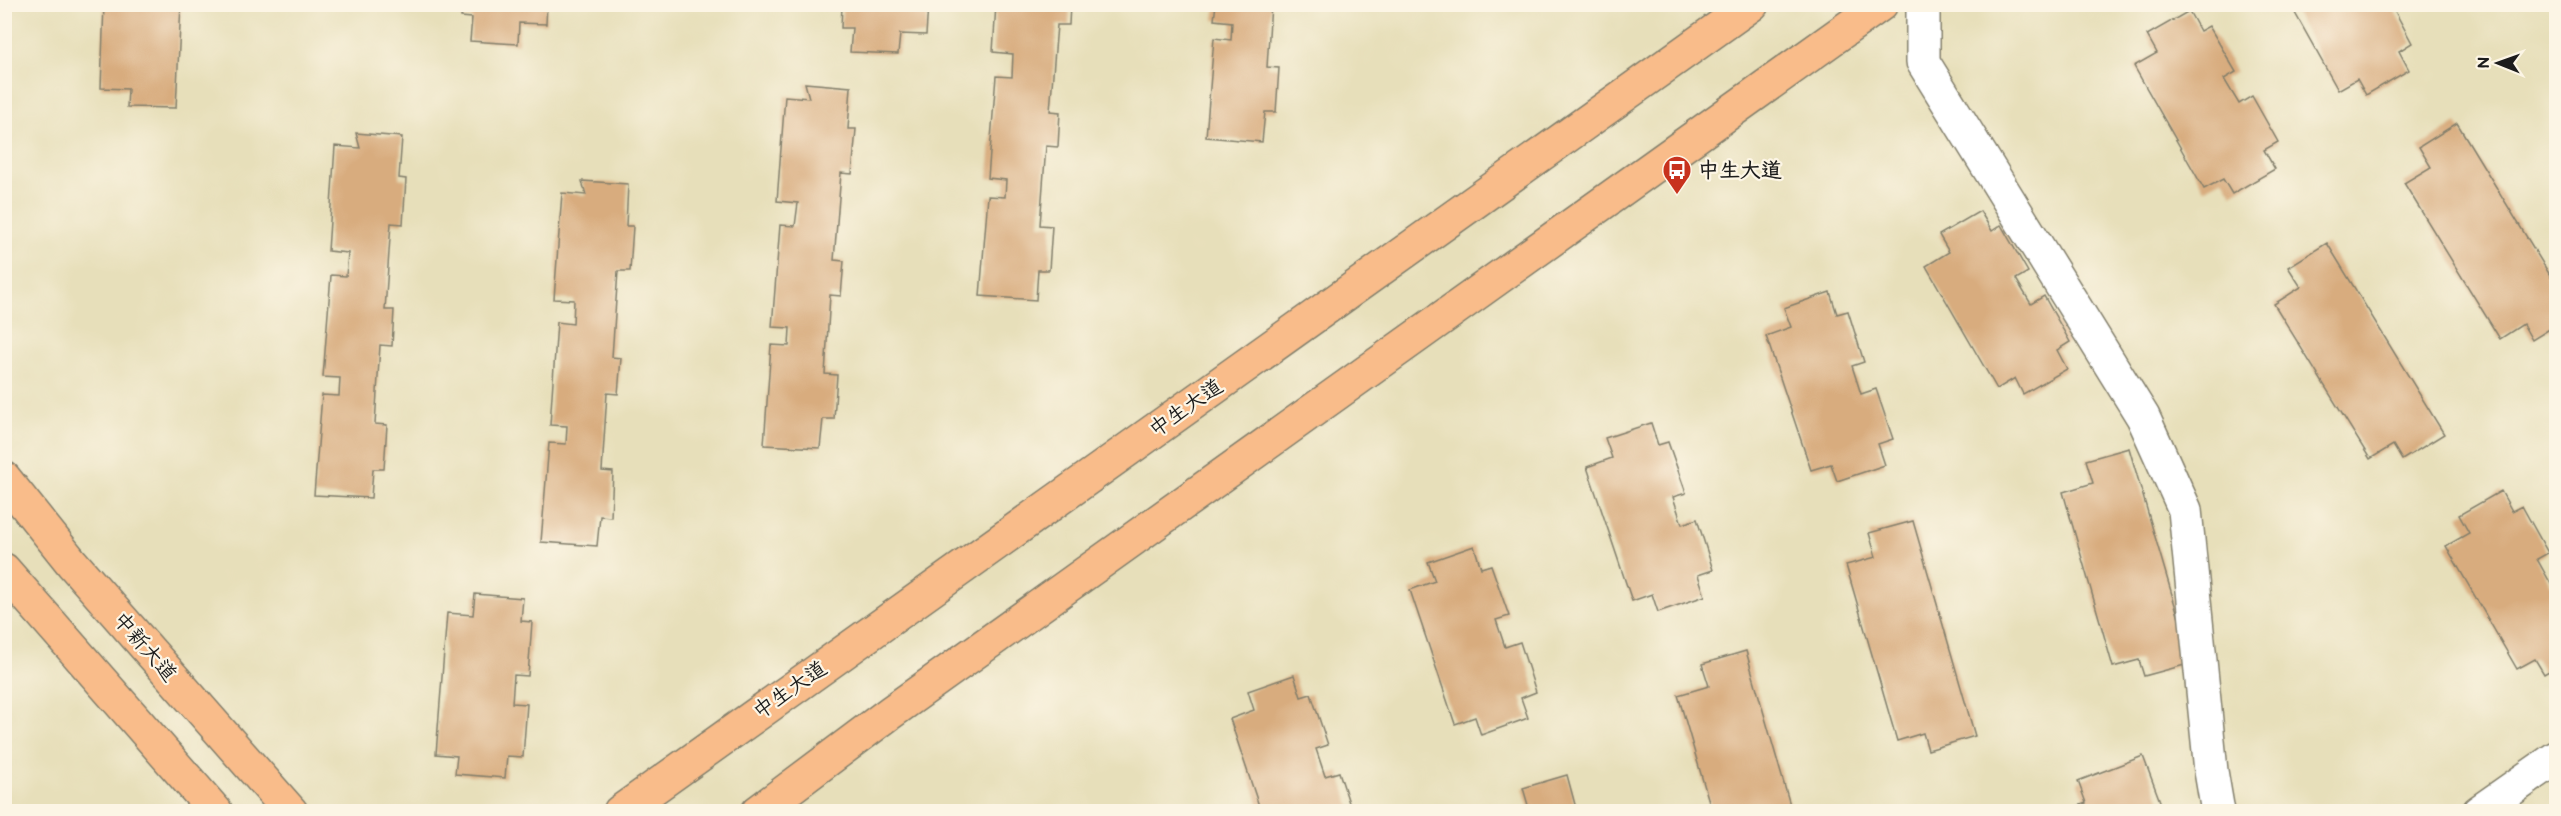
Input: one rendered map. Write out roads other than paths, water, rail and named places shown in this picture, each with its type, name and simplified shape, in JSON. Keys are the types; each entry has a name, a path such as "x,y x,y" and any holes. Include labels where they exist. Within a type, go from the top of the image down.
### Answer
{"main road":[{"name":"中生大道","path":"620,812 1752,4"},
{"path":"758,812 900,706 1881,4"},
{"name":"中新大道","path":"4,478 72,564 291,812"},
{"path":"4,570 216,812"}],"street":[{"path":"1923,4 1923,62 2143,417 2185,510 2211,771 2218,812"},
{"path":"2479,812 2556,758"}],"place":[{"name":"中生大道","path":"1677,196"}]}
